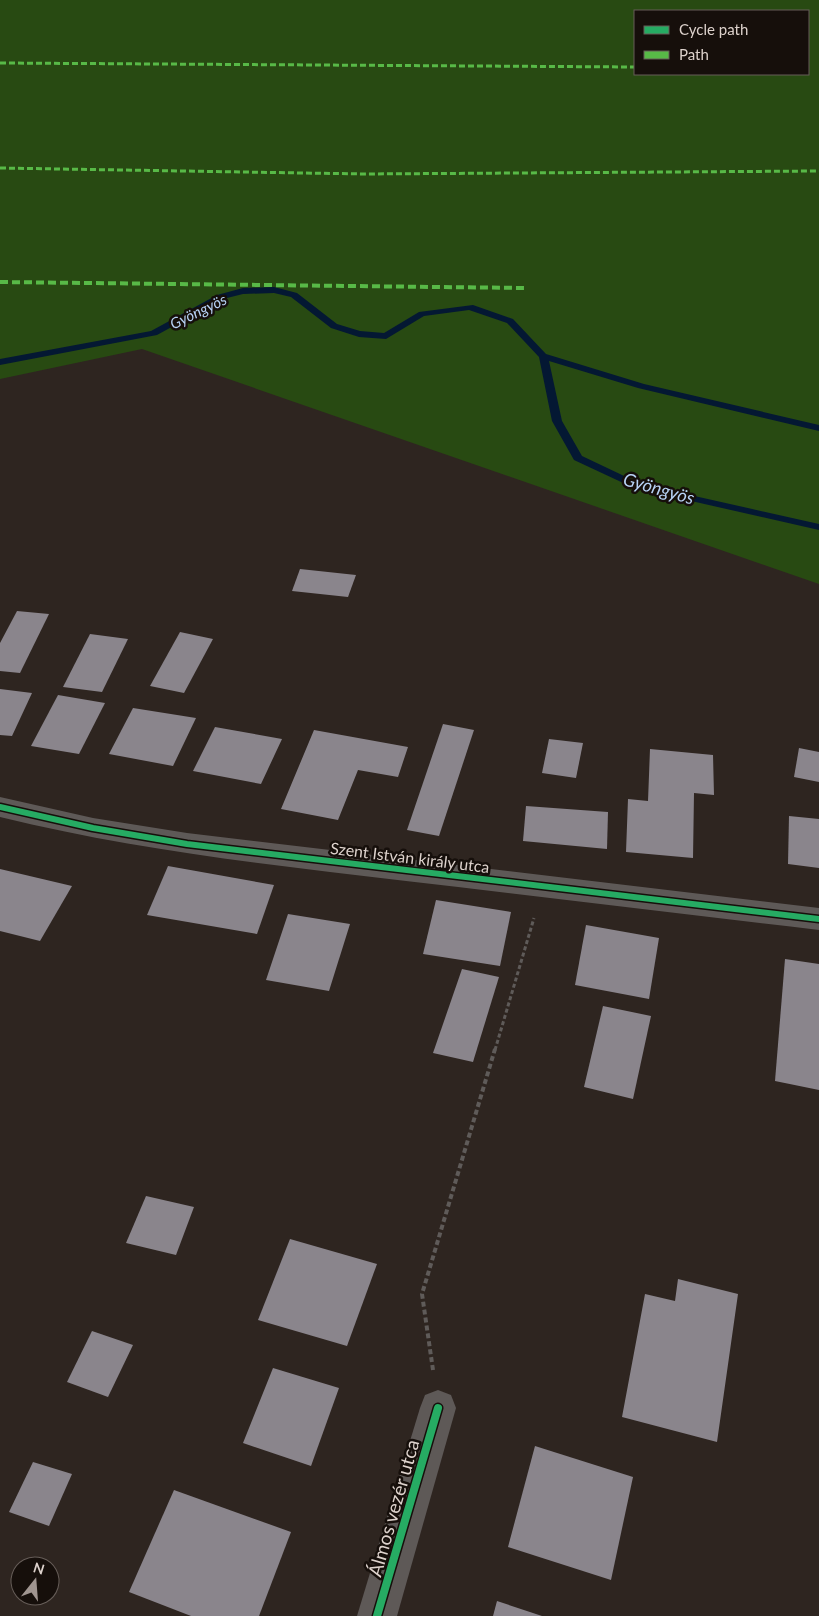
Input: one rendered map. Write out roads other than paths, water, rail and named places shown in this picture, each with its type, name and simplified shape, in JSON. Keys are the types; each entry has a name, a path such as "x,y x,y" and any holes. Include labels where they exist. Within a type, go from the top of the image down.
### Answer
{"street":[{"name":"Szent István király utca","path":"0,807 87,827 172,841 819,919"},
{"name":"Álmos vezér utca","path":"377,1616 438,1408"}],"waterway":[{"name":"Gyöngyös","path":"0,362 154,333 220,297 243,291 274,290 294,295 334,326 359,334 386,336 422,314 470,307 510,321 543,356"},
{"name":"Gyöngyös","path":"543,356 641,386 819,428"},
{"name":"Gyöngyös","path":"543,356 557,421 578,458 638,486 819,527"}]}
